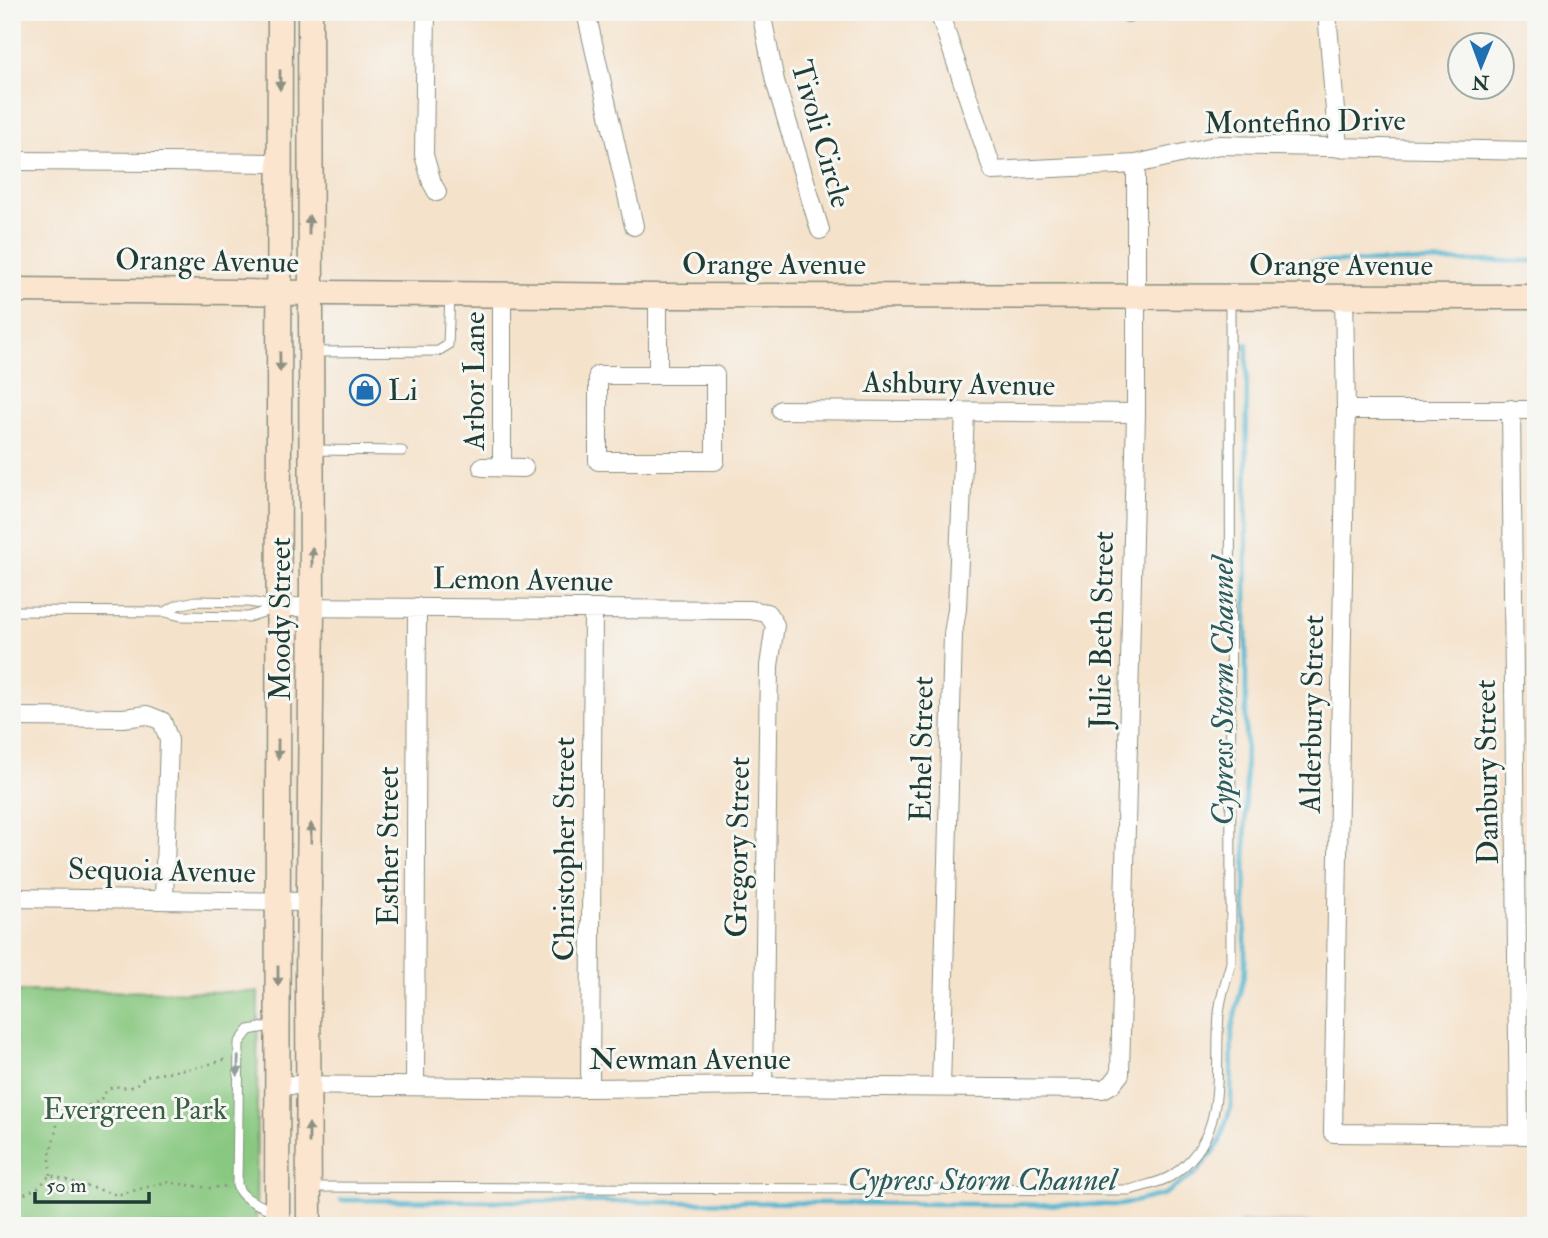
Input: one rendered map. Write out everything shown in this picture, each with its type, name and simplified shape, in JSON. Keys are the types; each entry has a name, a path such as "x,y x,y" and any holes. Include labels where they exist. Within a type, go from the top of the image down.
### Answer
{"main road":[{"name":"Moody Street","path":"277,1219 280,12"},
{"name":"Moody Street","path":"309,1226 312,607 310,12"},
{"name":"Orange Avenue","path":"12,290 658,296 1536,297"}],"street":[{"path":"426,12 424,155 432,183 438,192"},
{"path":"586,12 634,226"},
{"name":"Tivoli Circle","path":"761,12 775,81 820,230"},
{"name":"Montefino Drive","path":"939,12 993,171 1136,164 1219,145 1536,151"},
{"path":"1327,12 1338,148"},
{"path":"12,161 281,163"},
{"name":"Julie Beth Street","path":"1102,1089 1112,1084 1120,1074 1136,414 1136,164"},
{"name":"Arbor Lane","path":"502,294 502,467"},
{"path":"658,296 658,374"},
{"name":"Alderbury Street","path":"1344,296 1346,410 1333,1133 1527,1135"},
{"path":"598,374 658,374 715,374 715,461 598,461 598,374"},
{"name":"Danbury Street","path":"1511,409 1527,1135"},
{"name":"Ashbury Avenue","path":"781,410 1136,414"},
{"path":"1346,410 1536,410"},
{"name":"Ethel Street","path":"942,1088 953,634 957,609 965,412"},
{"path":"482,467 524,468"},
{"name":"Lemon Avenue","path":"279,607 750,610 767,613"},
{"name":"Esther Street","path":"415,1086 417,607"},
{"name":"Christopher Street","path":"590,1088 593,609"},
{"name":"Gregory Street","path":"763,1086 769,666 775,625 767,613"},
{"path":"12,716 123,718 147,715 162,721 169,740 164,899"},
{"name":"Sequoia Avenue","path":"12,898 310,902"},
{"name":"Newman Avenue","path":"277,1085 1102,1089"}],"lane":[{"path":"310,352 438,351 448,345 450,293"},
{"path":"309,1187 1130,1190 1169,1177 1199,1151 1214,1119 1219,1012 1231,962 1230,296"},
{"path":"311,450 401,451"},
{"path":"165,612 178,605 196,601 249,602 279,607"},
{"path":"12,611 165,612 181,616 248,617 279,607"},
{"path":"277,1025 249,1030 239,1043 236,1185 245,1198 277,1219"}],"path":[{"path":"12,1200 39,1187 50,1175 50,1154 59,1117 100,1101 110,1087 132,1088 145,1076 199,1067 239,1056"},
{"path":"50,1175 117,1195 166,1182 210,1188 236,1185"}],"shaded area":[{"path":"1238,1220 1536,1224 1536,1226 1238,1226"}],"green space":[{"name":"Evergreen Park","path":"12,991 258,992 256,1226 12,1226"}],"waterway":[{"name":"Cypress Storm Channel","path":"1281,262 1536,261"},
{"name":"Cypress Storm Channel","path":"341,1200 1121,1205 1165,1194 1196,1173 1219,1144 1231,1106 1232,1029 1245,970 1247,344"}],"place":[{"name":"Li","path":"365,390"}]}
